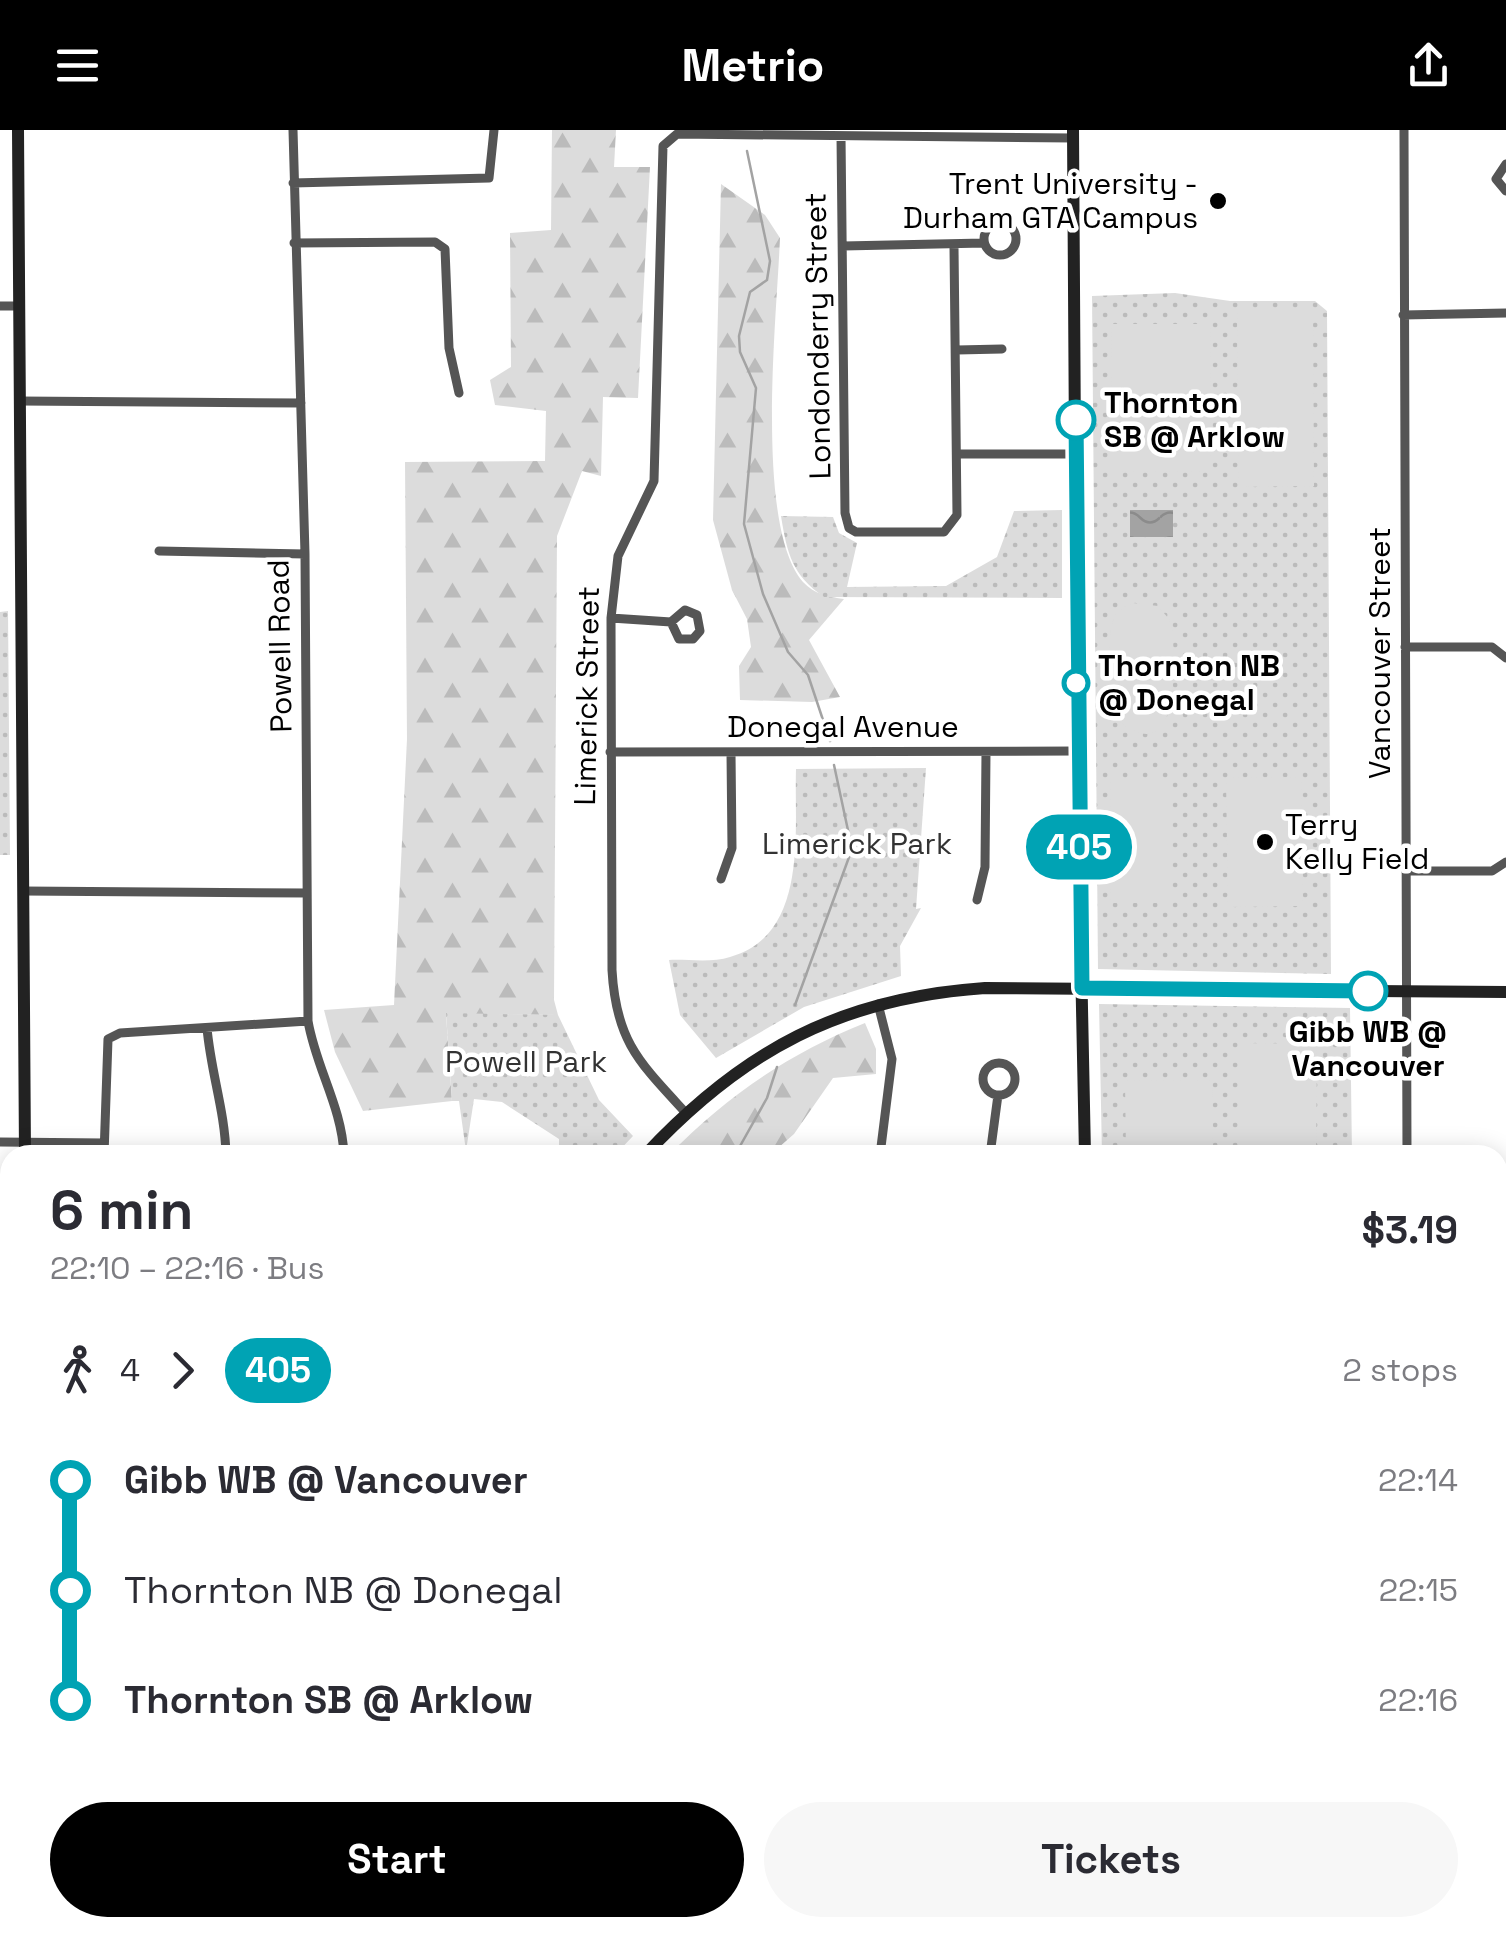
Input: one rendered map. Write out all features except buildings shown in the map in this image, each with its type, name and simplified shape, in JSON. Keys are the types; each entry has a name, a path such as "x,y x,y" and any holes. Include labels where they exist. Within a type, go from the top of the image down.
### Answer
{"main road":[{"path":"18,130 25,1145"},
{"path":"1073,134 1076,751 1085,1145"},
{"path":"654,1145 685,1112 768,1050 814,1026 878,1004 985,988 1506,992"}],"street":[{"name":"Powell Road","path":"293,130 294,243 300,283 308,1021 312,1049 342,1124 343,1145"},
{"path":"293,183 489,178 494,130"},
{"name":"Vancouver Street","path":"1404,130 1410,991 1407,1145"},
{"name":"Limerick Street","path":"685,1112 630,1048 619,1027 612,970 611,618 618,556 654,481 663,146 676,134 841,136"},
{"path":"841,136 1073,134"},
{"name":"Londonderry Street","path":"841,136 845,514 849,528 856,532 944,532 957,515 957,454"},
{"path":"1506,164 1496,179 1506,190"},
{"path":"294,243 435,242 446,249 449,348 459,393"},
{"path":"843,246 984,243"},
{"path":"954,246 957,454 1076,454"},
{"path":"0,306 18,306"},
{"path":"1403,315 1506,313"},
{"path":"956,350 1002,349"},
{"path":"20,401 301,403"},
{"path":"159,552 304,554"},
{"path":"611,618 670,622"},
{"path":"1405,648 1492,647 1506,658"},
{"name":"Donegal Avenue","path":"610,752 1076,751"},
{"path":"721,880 732,848 731,752"},
{"path":"978,900 986,867 986,752"},
{"path":"1407,871 1492,871 1506,862"},
{"path":"23,892 308,893"},
{"path":"878,1004 892,1060 881,1145"},
{"path":"78,1145 104,1143 108,1039 120,1033 308,1021"},
{"path":"206,1028 211,1074 225,1110 226,1145"},
{"path":"991,1145 998,1095"}],"green space":[{"path":"552,130 616,130 614,167 650,167 638,398 603,397 601,476 582,471 557,536 554,1000 558,1015 446,1014 452,1101 363,1111 335,1052 324,1010 394,1005 407,739 405,462 545,461 546,411 495,405 490,380 511,367 510,233 551,230"},
{"path":"721,184 765,215 780,238 772,418 778,515 788,554 803,582 817,592 844,599 809,640 840,697 812,702 740,700 739,666 751,647 747,619 732,590 713,520"},
{"path":"1175,293 1230,301 1315,301 1327,311 1331,974 1098,969 1092,296"},
{"path":"1237,311 1313,311 1314,486 1239,487"},
{"path":"1111,324 1210,324 1211,472 1112,471"},
{"path":"1062,510 1062,598 824,597 793,562 781,516 833,517 839,533 857,543 847,587 946,586 997,557 1014,511"},
{"path":"1133,603 1158,606 1173,631 1170,705 1165,722 1155,732 1141,733 1121,723 1114,702 1110,671 1112,627 1118,613"},
{"path":"8,611 10,855 0,855 0,612"},
{"name":"Limerick Park","path":"926,768 916,909 921,908 900,946 901,976 804,1007 716,1058 680,1015 669,960 730,957 755,945 773,927 792,878 796,769"},
{"name":"Terry Kelly Field","path":"1301,777 1303,906 1228,907 1226,778"},
{"path":"1110,779 1172,779 1172,903 1111,903"},
{"path":"1099,1004 1350,1008 1352,1145 1102,1145"},
{"name":"Powell Park","path":"446,1013 558,1015 599,1100 633,1136 624,1145 559,1145 559,1139 502,1102 474,1099 465,1145 459,1101 452,1101"},
{"path":"865,1023 876,1049 876,1074 833,1078 794,1134 781,1145 680,1145 760,1078"},
{"path":"1242,1043 1317,1044 1316,1145 1242,1145"},
{"path":"1212,1080 1213,1145 1126,1145 1125,1081"}],"water":[{"path":"1130,510 1173,510 1173,537 1130,537"}],"waterway":[{"path":"747,151 770,261 767,280 750,292 739,336 740,352 756,388 744,524 763,594 788,652 808,675 830,741"},
{"path":"795,1005 852,849 834,765"},
{"path":"741,1145 767,1098 777,1067"}],"bus line":[{"name":"405","path":"1076,420 1076,762 1082,988 1368,991"}],"place":[{"name":"Trent University - Durham GTA Campus","path":"1218,201"},
{"name":"Thornton SB @ Arklow","path":"1076,420"},
{"name":"Thornton NB @ Donegal","path":"1076,683"},
{"name":"Terry Kelly Field","path":"1265,842"},
{"name":"Gibb WB @ Vancouver","path":"1368,991"}]}
